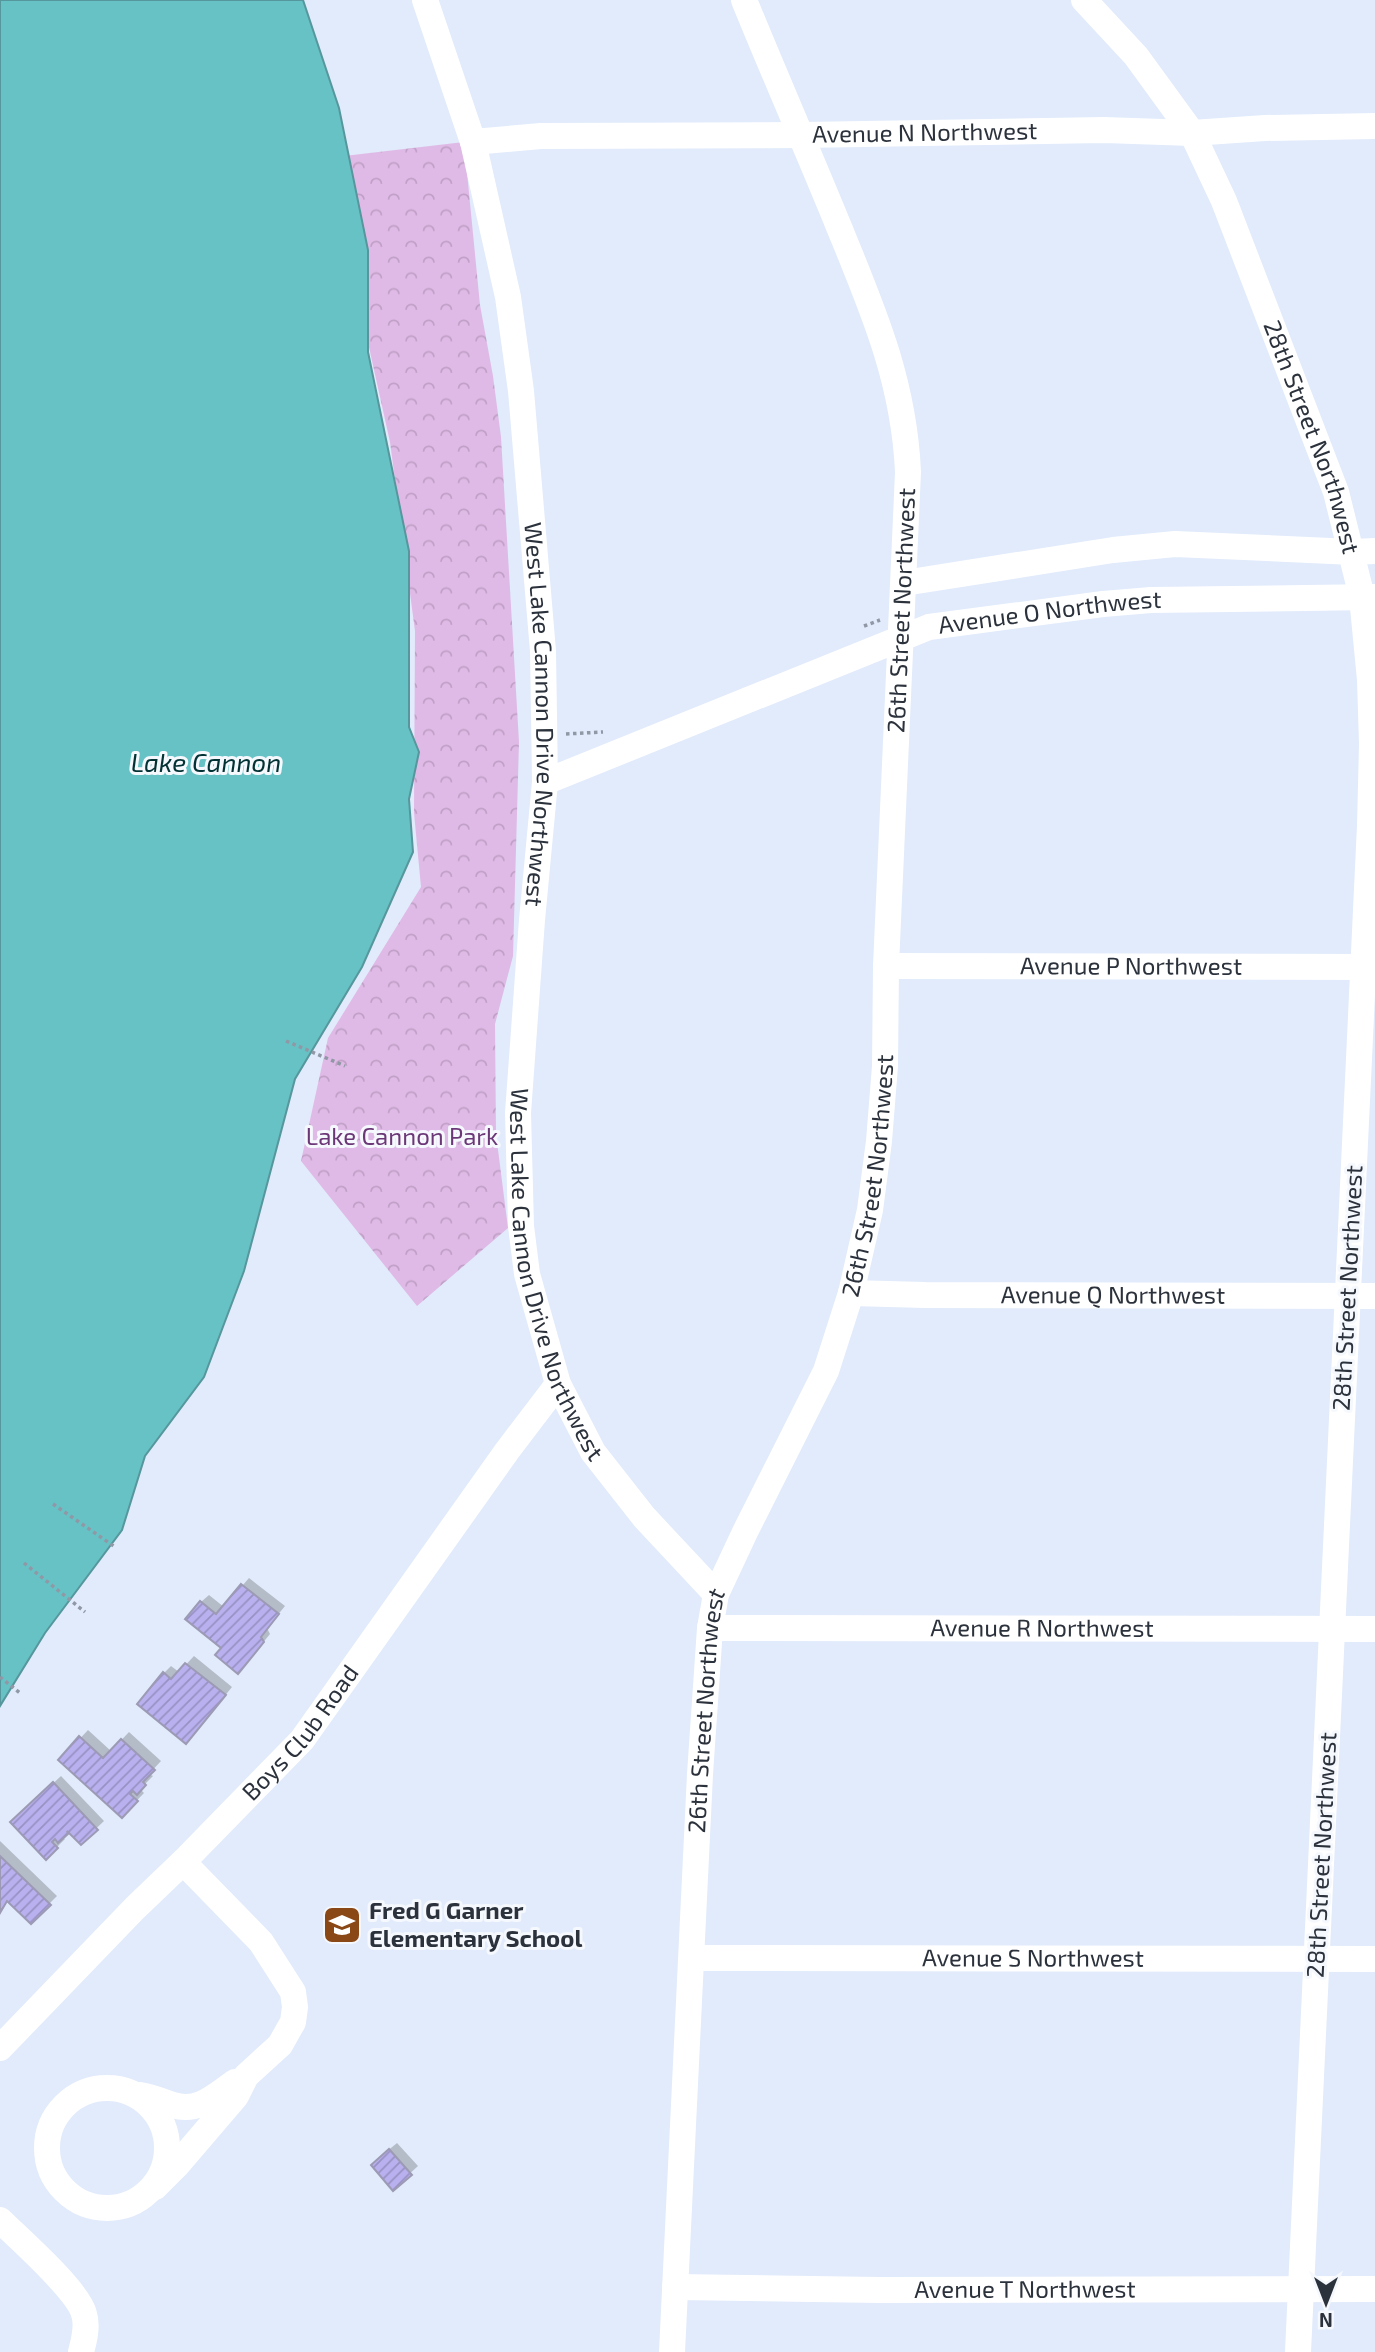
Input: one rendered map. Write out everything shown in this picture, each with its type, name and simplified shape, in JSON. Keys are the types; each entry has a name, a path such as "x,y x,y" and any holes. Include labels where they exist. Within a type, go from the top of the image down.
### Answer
{"street":[{"name":"West Lake Cannon Drive Northwest","path":"425,0 473,142 498,246 522,391 543,651 545,782 522,1052 518,1177 520,1226 527,1274 558,1384 593,1452 645,1517 716,1594"},
{"name":"26th Street Northwest","path":"673,2352 700,1774 710,1628 716,1594 820,1387 851,1293 870,1210 879,1141 908,472 907,443 899,391 875,313 744,0"},
{"name":"28th Street Northwest","path":"1084,0 1136,56 1192,133 1224,201 1336,492 1364,551 1368,597 1371,744 1369,967 1348,1296 1298,2352"},
{"name":"Avenue N Northwest","path":"473,142 541,136 1090,130 1192,133 1265,128 1375,126"},
{"path":"904,583 1113,550 1175,544 1364,551"},
{"name":"Avenue O Northwest","path":"545,782 929,627 1151,600 1368,597"},
{"name":"Avenue P Northwest","path":"886,966 1369,967"},
{"name":"Avenue Q Northwest","path":"851,1293 1375,1296"},
{"name":"Boys Club Road","path":"0,2048 302,1740 507,1451 558,1384"},
{"name":"Avenue R Northwest","path":"710,1628 1375,1629"},
{"path":"183,1862 261,1942 293,1992 293,2022 280,2045 246,2076 199,2106 183,2107 116,2088 96,2088 78,2095 62,2107 51,2123 47,2142 48,2162 56,2180 69,2194 86,2204 106,2208 126,2205 141,2198 177,2165 236,2096 246,2076"},
{"name":"Avenue S Northwest","path":"692,1958 1375,1959"},
{"path":"135,2094 151,2106 162,2122 167,2142 166,2162 155,2187"},
{"path":"0,2220 69,2288 85,2313 85,2336 81,2352"},
{"name":"Avenue T Northwest","path":"675,2287 879,2290 1375,2289"}],"path":[{"path":"286,1041 345,1066"},
{"path":"53,1504 115,1547"},
{"path":"24,1563 85,1612"},
{"path":"0,1677 20,1693"}],"green space":[{"name":"Lake Cannon Park","path":"464,142 480,305 501,437 519,742 513,956 495,1024 496,1134 508,1228 417,1306 301,1161 328,1038 421,887 414,813 415,631 390,442 327,158"}],"water":[{"name":"Lake Cannon","path":"0,0 303,0 339,108 368,250 368,352 409,551 409,727 419,752 409,799 413,852 362,967 295,1079 244,1271 204,1377 145,1456 122,1530 45,1633 0,1706"}],"building":[{"path":"241,1584 279,1614 261,1637 264,1642 238,1674 215,1655 221,1648 185,1619 200,1601 216,1614"},
{"path":"185,1663 226,1695 186,1744 137,1704 163,1672 171,1679"},
{"path":"79,1736 103,1758 121,1739 155,1770 143,1782 146,1785 137,1795 133,1791 130,1794 138,1801 122,1818 58,1760"},
{"path":"53,1782 98,1830 81,1845 67,1831 68,1834 58,1843 55,1839 52,1842 58,1848 46,1860 10,1822"},
{"path":"0,1856 51,1905 31,1924 7,1901 0,1913"},
{"path":"389,2149 412,2175 393,2191 371,2165"}],"place":[{"name":"Fred G Garner Elementary School","path":"342,1925"}]}
